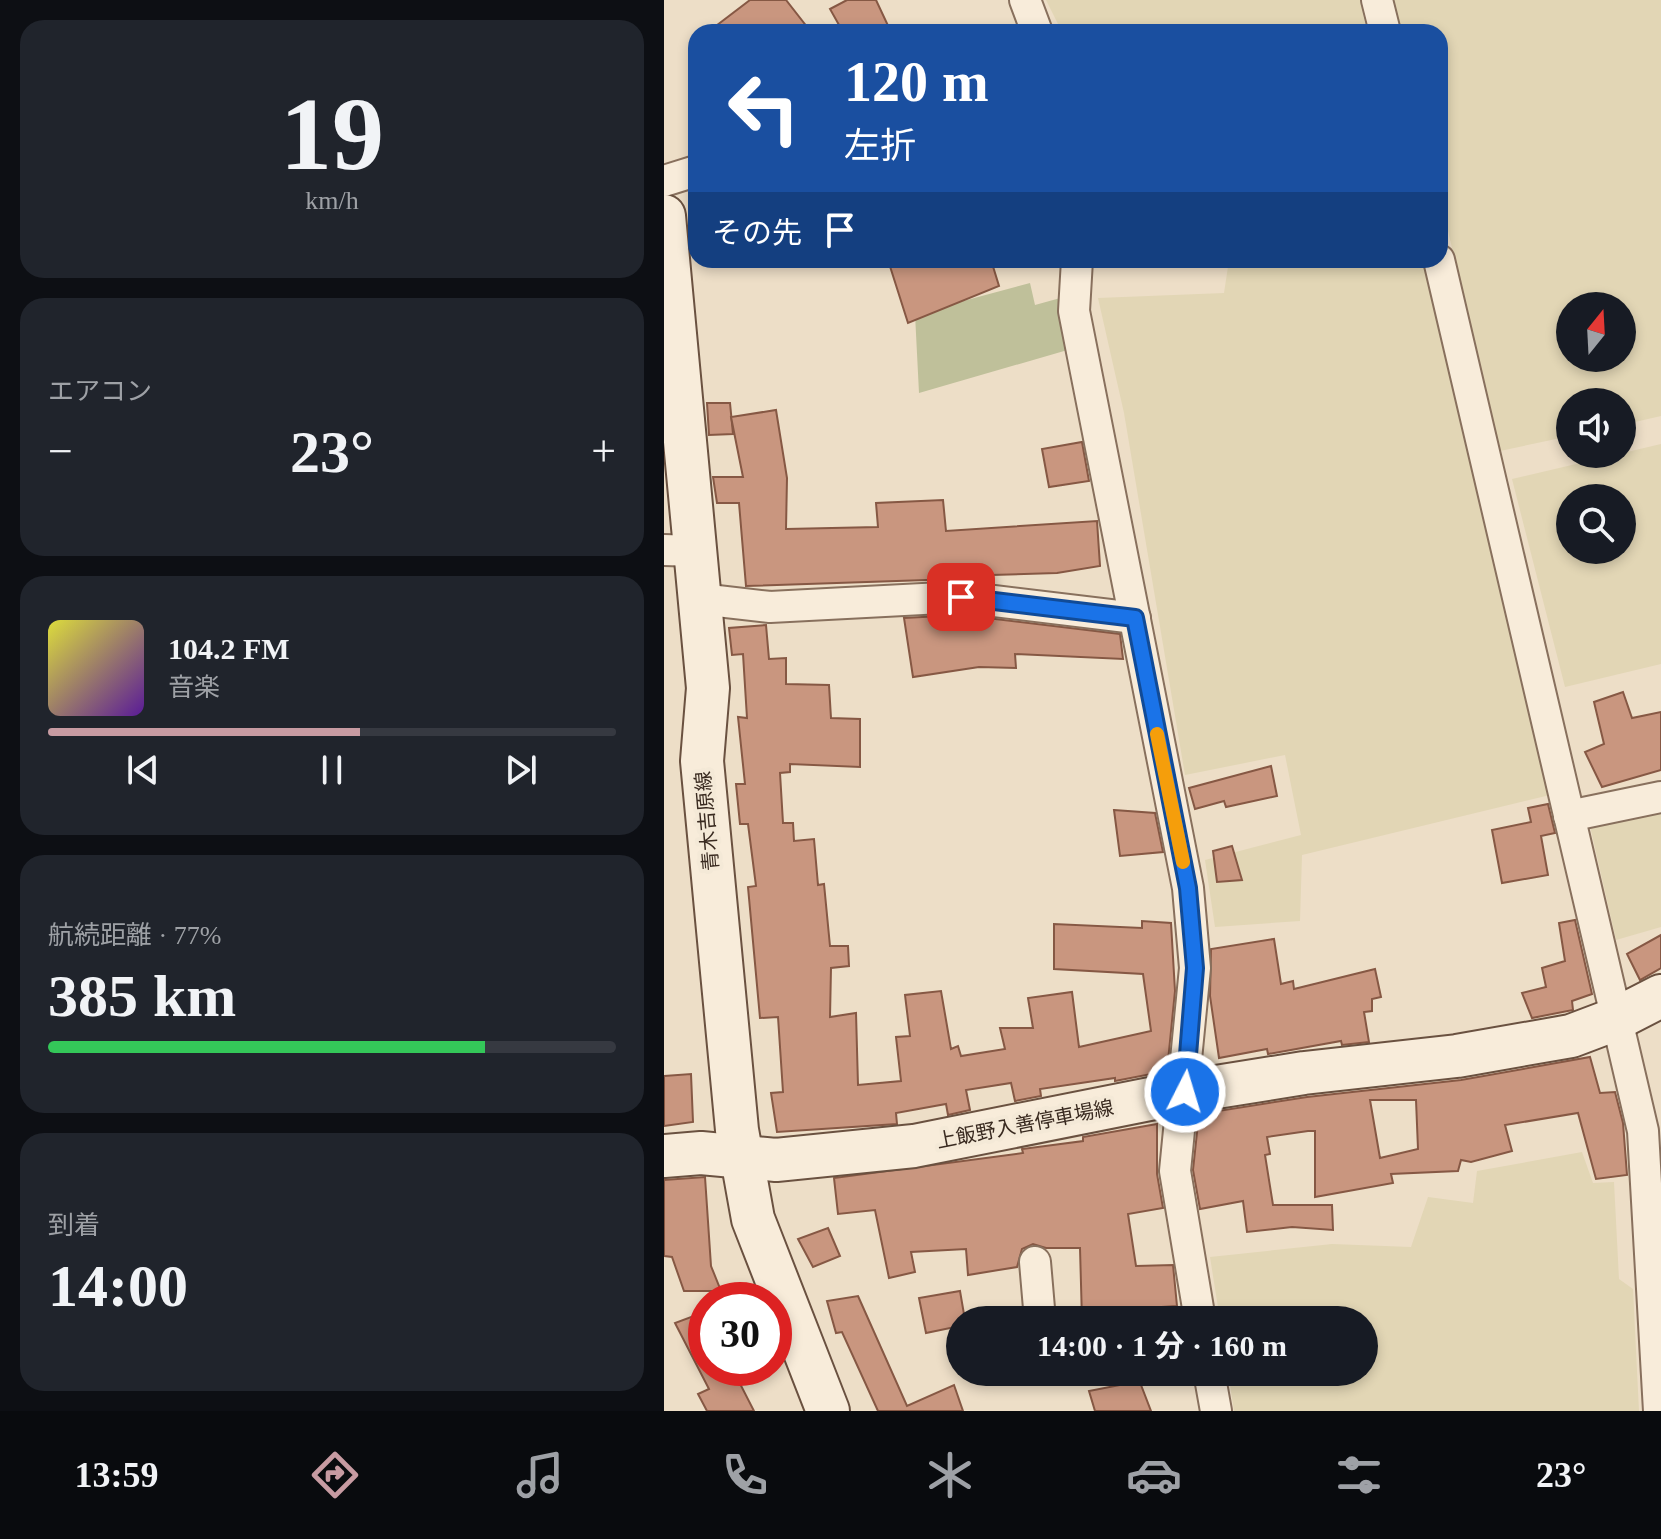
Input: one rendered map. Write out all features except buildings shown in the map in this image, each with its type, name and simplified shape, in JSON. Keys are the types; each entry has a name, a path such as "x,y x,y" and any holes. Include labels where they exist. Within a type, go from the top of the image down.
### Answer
{"main road":[{"name":"青木吉原線","path":"664,216 680,550 700,599 708,688 702,761 708,841 743,1158 753,1219 828,1411"},
{"name":"上飯野入善停車場線","path":"664,1156 701,1153 776,1160 914,1146 1185,1092 1519,1046 1571,1036 1616,1019 1661,996"}],"street":[{"path":"1025,0 1034,24"},
{"path":"1377,0 1383,24"},
{"path":"664,181 688,174"},
{"path":"1077,268 1074,311 1188,888 1195,968 1175,1171 1198,1306"},
{"path":"1441,268 1643,1131 1659,1411"},
{"path":"700,599 770,607 961,597 1135,618"},
{"path":"1569,816 1661,797"},
{"path":"1035,1262 1039,1306"},
{"path":"1212,1386 1216,1411"}],"shaded area":[{"path":"1046,0 1360,0 1365,24 1147,24 1058,24"},
{"path":"1394,0 1661,0 1661,416 1636,422 1636,388 1556,388 1556,439 1500,451 1448,231 1448,24 1399,24"},
{"path":"1228,268 1424,268 1550,795 1302,855 1300,921 1215,927 1205,860 1301,835 1285,755 1185,775 1124,413 1098,298 1224,293"},
{"path":"1661,444 1661,664 1565,687 1512,479 1559,468 1636,468 1636,450"},
{"path":"1661,811 1661,927 1616,940 1590,826"},
{"path":"1582,1152 1593,1183 1614,1182 1619,1279 1633,1289 1639,1411 1234,1411 1230,1386 1378,1386 1378,1306 1218,1306 1210,1257 1332,1244 1411,1247 1428,1197 1473,1203 1477,1171"}],"green space":[{"path":"1030,283 1035,305 1064,297 1071,349 919,393 915,314"}],"slow traffic":[{"path":"1157,734 1183,862"}],"route":[{"path":"961,597 1135,618 1188,888 1195,968 1185,1092"}]}
